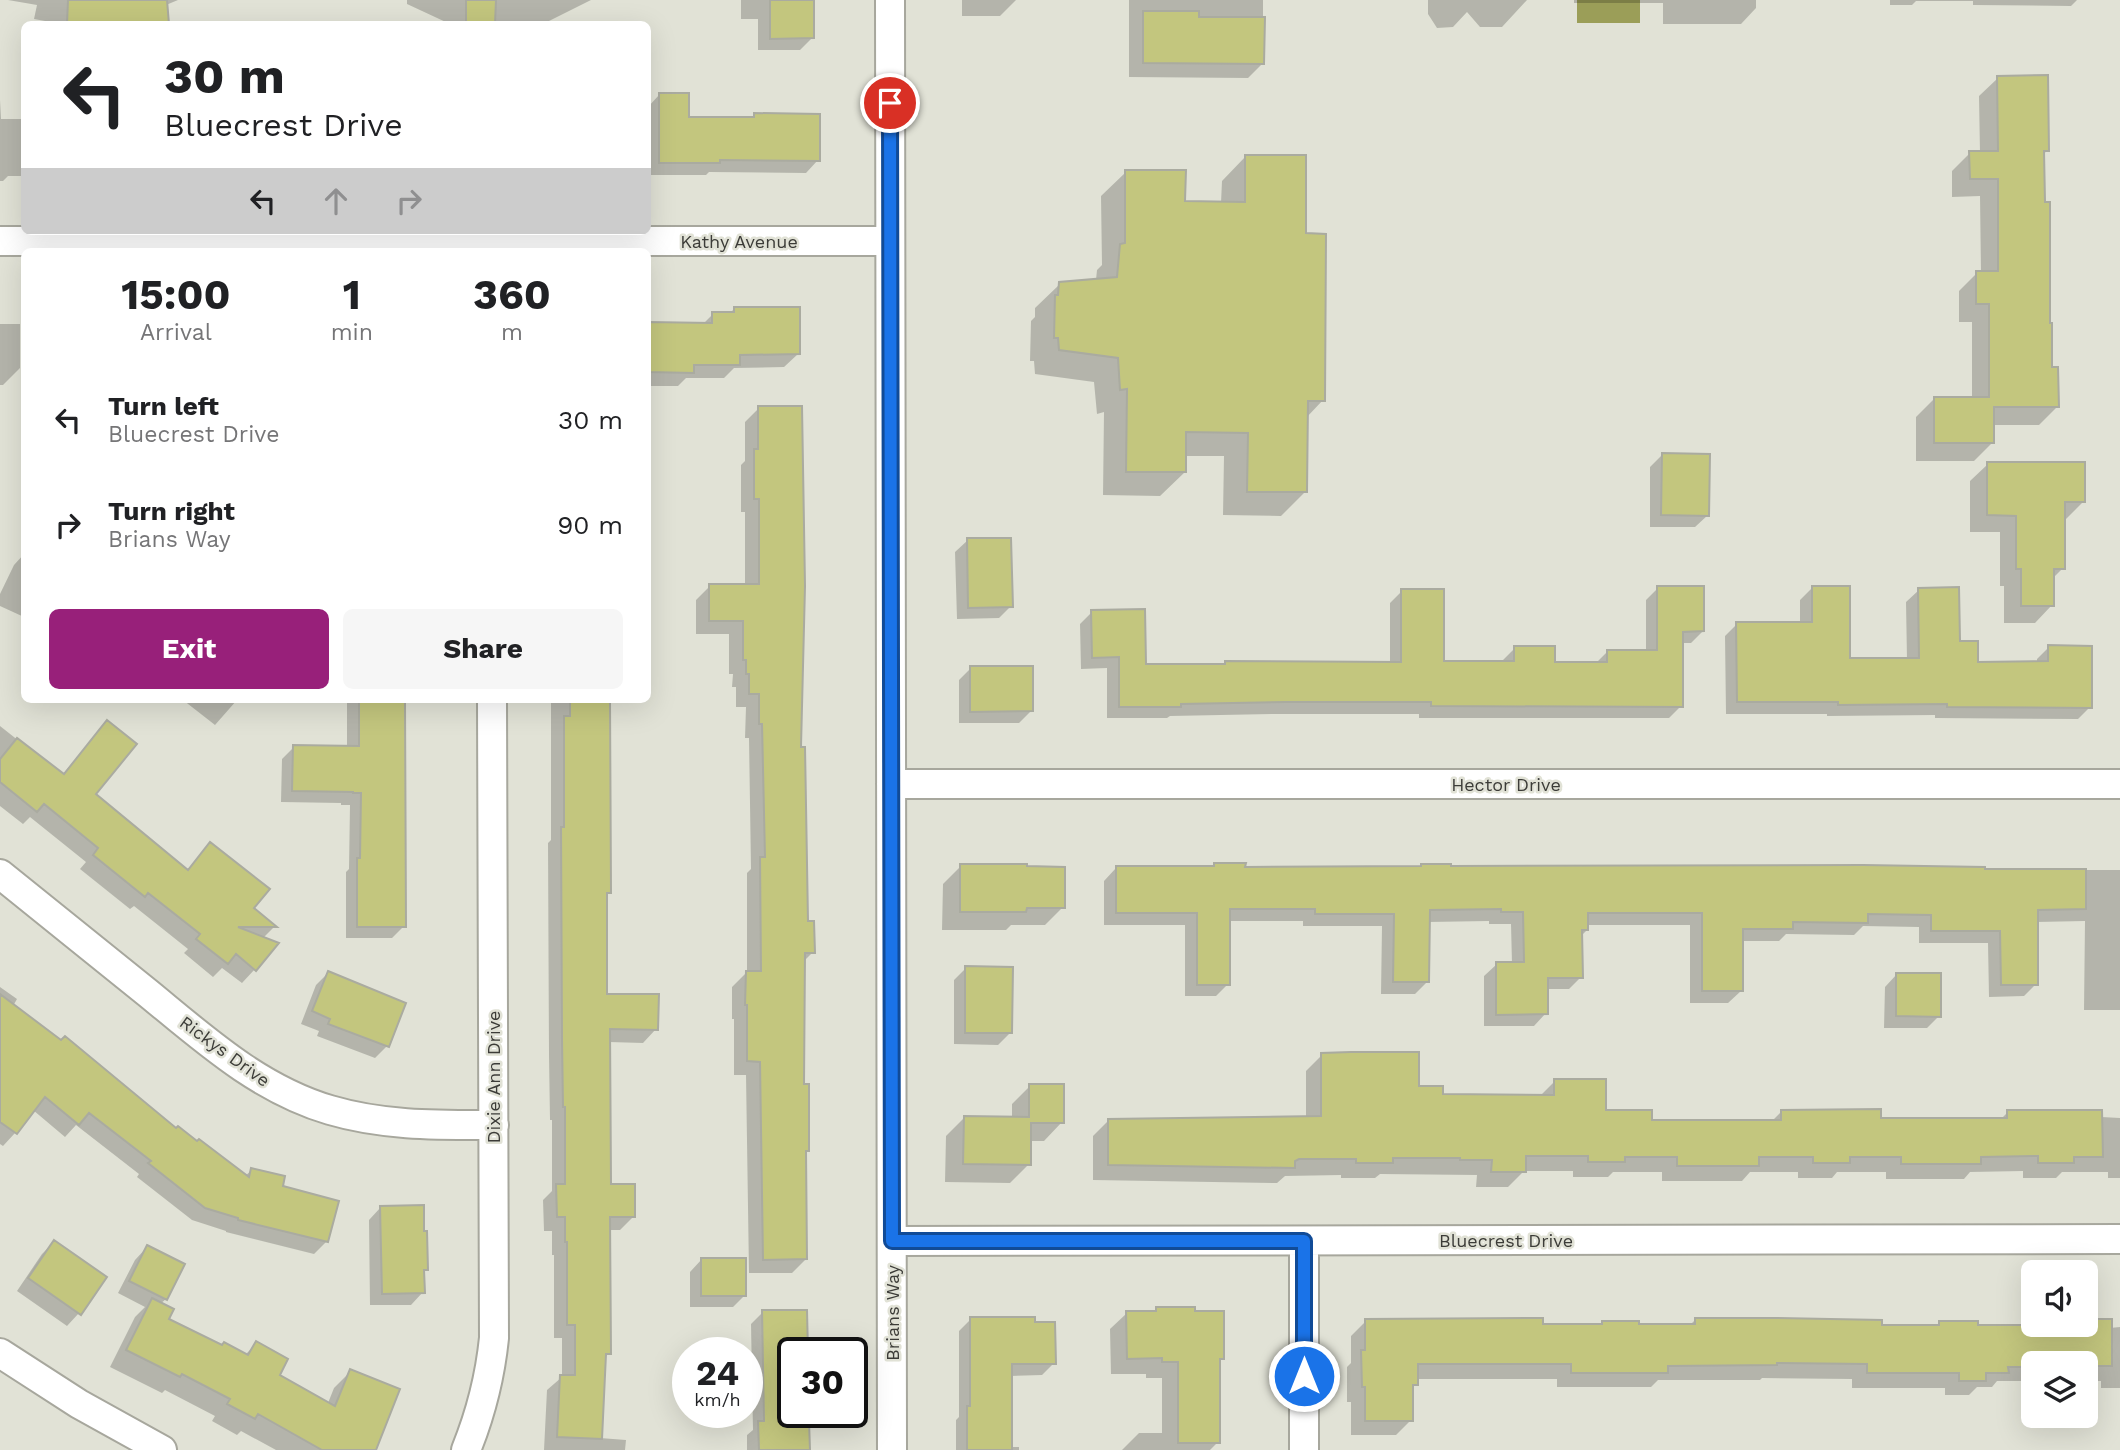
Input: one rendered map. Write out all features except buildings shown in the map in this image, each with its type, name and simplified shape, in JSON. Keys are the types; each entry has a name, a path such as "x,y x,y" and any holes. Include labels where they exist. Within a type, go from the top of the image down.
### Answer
{"street":[{"name":"Brians Way","path":"890,0 892,1450"},
{"name":"Kathy Avenue","path":"0,241 110,247 890,241"},
{"name":"Dixie Ann Drive","path":"466,1450 485,1395 494,1338 492,703"},
{"name":"Hector Drive","path":"891,784 2120,784"},
{"name":"Rickys Drive","path":"0,874 228,1059 277,1089 328,1110 381,1121 494,1125"},
{"name":"Bluecrest Drive","path":"892,1241 2120,1239"},
{"path":"1304,1241 1304,1450"},
{"path":"0,1353 79,1404 162,1450"}],"shaded area":[{"path":"1577,0 1640,0 1640,23 1577,23"}],"route":[{"path":"890,103 892,1241 1304,1241 1304,1376"}]}
